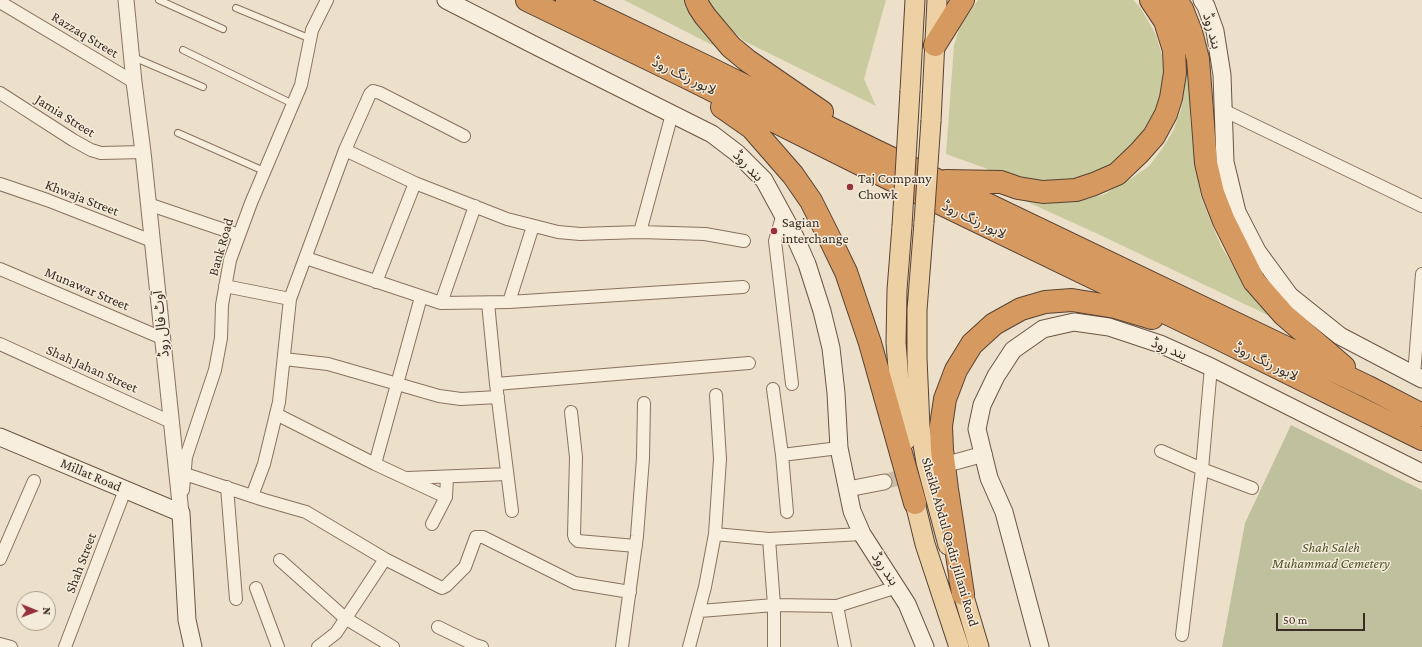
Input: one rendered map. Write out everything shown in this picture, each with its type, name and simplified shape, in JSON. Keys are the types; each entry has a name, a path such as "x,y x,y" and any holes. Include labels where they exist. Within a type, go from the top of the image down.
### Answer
{"highway":[{"name":"لاہور رنگ روڈ","path":"527,0 1422,439"},
{"name":"لاہور رنگ روڈ","path":"567,0 707,67 872,149 1368,387 1422,415"},
{"path":"696,0 705,16 731,47 748,61 821,111 872,149"},
{"path":"935,45 963,0"},
{"path":"939,180 1001,182 1018,188 1043,192 1076,190 1117,174 1154,136 1166,114 1171,98 1175,73 1174,50 1165,21 1151,0"},
{"path":"1175,0 1182,10 1191,32 1198,59 1206,163 1213,193 1238,252 1254,281 1284,315 1368,387"},
{"path":"688,78 731,114 752,128 793,175 811,201 846,272 855,298 870,343 915,503"},
{"path":"963,594 947,489 942,450 941,426 945,399 956,370 972,344 994,324 1020,309 1045,302 1072,300 1115,307 1216,337"}],"main road":[{"name":"بند روڈ","path":"446,0 712,134 737,153 764,180 807,264 822,311 832,355 839,448 852,511 862,534 908,604 925,647"},
{"name":"Sheikh Abdul Qadir Jillani Road","path":"915,0 897,290 896,343 901,406 915,503 925,544 958,647"},
{"name":"Sheikh Abdul Qadir Jillani Road","path":"937,0 931,121 917,310 917,358 920,427 926,462 938,511 979,647"},
{"name":"بند روڈ","path":"1202,0 1206,6 1215,31 1222,76 1225,162 1237,212 1257,251 1290,296 1340,336 1418,377"},
{"name":"بند روڈ","path":"1040,647 1004,512 989,478 977,429 982,405 996,376 1013,350 1043,329 1074,322 1109,327 1160,344 1212,367 1422,473"},
{"name":"Millat Road","path":"0,437 181,513"},
{"name":"آوٹ فال روڈ","path":"181,513 187,620 193,647"}],"street":[{"name":"آوٹ فال روڈ","path":"126,0 181,513"},
{"name":"Bank Road","path":"181,513 186,457 215,370 222,338 222,305 230,260 264,171 293,104 300,85 312,30 327,0"},
{"name":"Razzaq Street","path":"0,2 134,82"},
{"path":"252,496 264,464 276,414 284,359 290,299 345,150 365,103 372,91 380,93 464,136"},
{"name":"Jamia Street","path":"0,93 91,150 101,153 143,152"},
{"path":"1223,110 1422,206"},
{"path":"640,232 672,114"},
{"path":"345,150 415,184 507,219 558,232 580,234 640,232 705,234 744,241"},
{"name":"Khwaja Street","path":"0,184 47,200 152,241"},
{"path":"376,282 415,184"},
{"path":"148,204 239,235"},
{"path":"441,303 475,206"},
{"path":"782,214 775,241 792,384"},
{"path":"509,302 533,226"},
{"path":"306,258 441,303 509,302 743,287"},
{"name":"Munawar Street","path":"0,269 162,338"},
{"path":"1418,377 1422,274"},
{"path":"225,286 290,299"},
{"path":"375,464 421,296"},
{"path":"488,303 496,384 512,511"},
{"name":"Shah Jahan Street","path":"0,344 172,422"},
{"path":"284,359 328,364 439,396 461,399 498,397"},
{"path":"496,384 749,363"},
{"path":"1182,635 1202,469 1212,367"},
{"path":"773,390 782,455 787,512"},
{"path":"689,647 700,610 715,534 720,459 716,395"},
{"path":"622,647 636,546 643,458 644,403"},
{"path":"571,412 576,457 574,535 578,541 636,546"},
{"path":"276,414 375,464 446,497"},
{"path":"782,455 839,448"},
{"path":"1161,451 1202,469 1252,488"},
{"path":"955,462 984,454"},
{"path":"185,474 306,512 385,559 442,588 446,586 465,567 476,537 483,537 576,583 630,592"},
{"path":"406,478 507,474"},
{"path":"432,524 446,497 447,477"},
{"path":"0,559 5,530 34,481"},
{"path":"848,490 884,482"},
{"path":"227,487 236,599"},
{"name":"Shah Street","path":"65,647 125,490"},
{"path":"715,534 769,539 862,534"},
{"path":"769,539 774,605 774,647"},
{"path":"318,647 336,633 385,559"},
{"path":"280,560 345,618 393,647"},
{"path":"700,610 774,605 837,606 897,587"},
{"path":"256,588 278,647"},
{"path":"837,606 845,647"},
{"path":"438,627 482,647"},
{"path":"0,644 11,647"}],"lane":[{"path":"159,0 223,29"},
{"path":"236,8 311,38"},
{"path":"183,50 293,104"},
{"path":"132,56 203,87"},
{"path":"178,132 264,171"}],"green space":[{"path":"624,0 696,0 718,48"},
{"path":"708,0 886,0 864,79 876,106 744,41 716,15"},
{"path":"978,0 1133,0 1140,7 1156,35 1162,55 1165,77 1162,96 1150,129 1116,166 1066,184 1023,180 946,154 954,45 960,27"},
{"path":"1187,53 1191,83 1190,118 1201,198 1221,246 1247,289 1276,319 1023,200 1052,201 1087,199 1105,194 1149,166 1173,131 1181,110 1185,84 1183,54"},
{"name":"Shah Saleh Muhammad Cemetery","path":"1291,425 1422,490 1422,647 1222,647 1245,523"}],"tunnel":[{"path":"884,482 939,466"}],"place":[{"name":"Taj Company Chowk","path":"850,187"},
{"name":"Sagian interchange","path":"774,231"}]}
